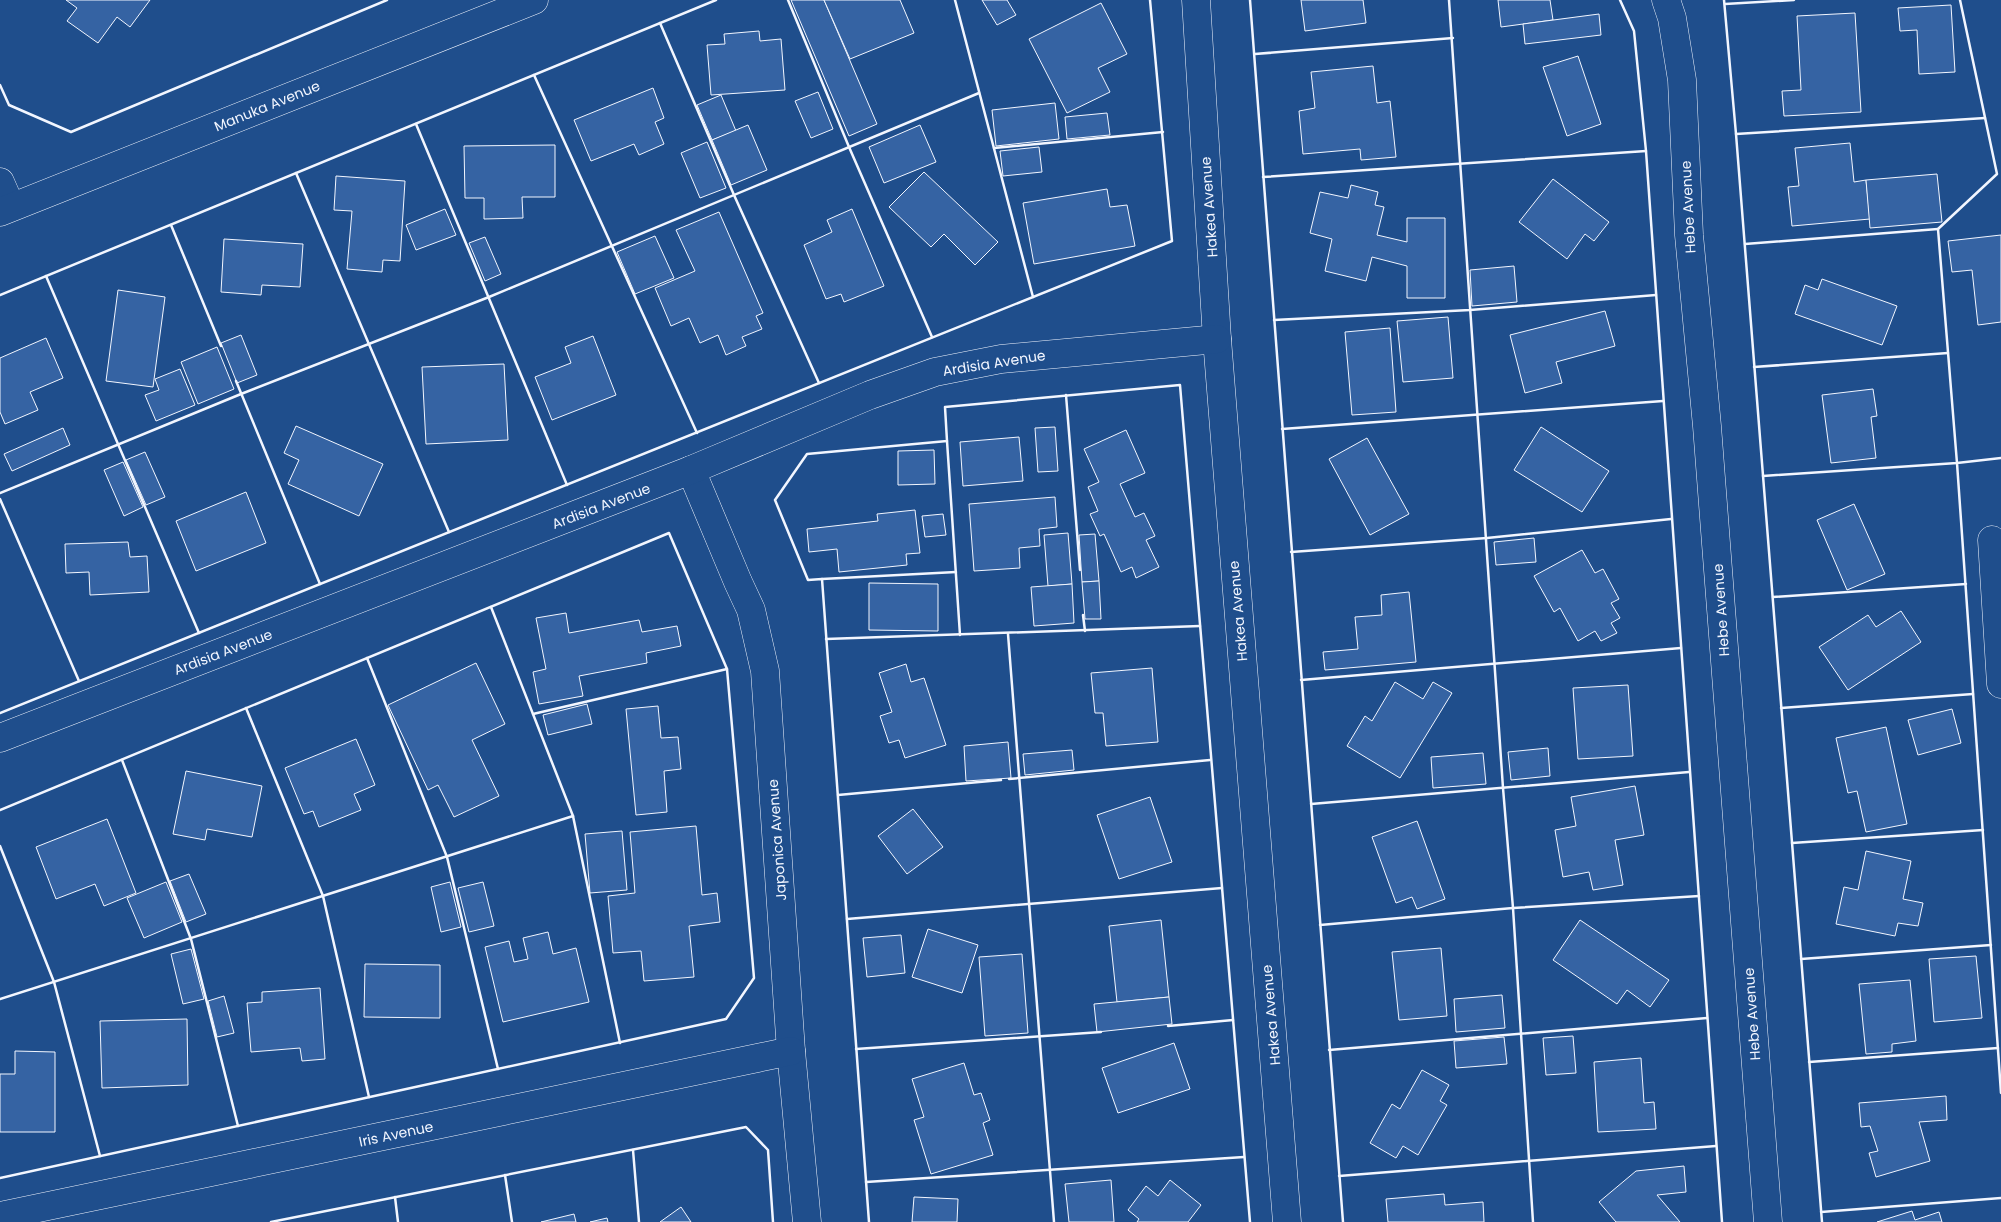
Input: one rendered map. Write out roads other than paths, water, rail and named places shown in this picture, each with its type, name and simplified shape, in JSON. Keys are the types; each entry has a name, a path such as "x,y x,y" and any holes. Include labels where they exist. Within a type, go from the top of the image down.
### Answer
{"street":[{"name":"Manuka Avenue","path":"6,209 534,0"},
{"name":"Hakea Avenue","path":"1196,0 1217,339 1287,1222"},
{"name":"Hebe Avenue","path":"1666,0 1672,18 1682,80 1689,235 1707,426 1768,1222"},
{"path":"0,182 6,209"},
{"name":"Ardisia Avenue","path":"0,738 691,470 870,395 935,372 1001,359 1217,339"},
{"name":"Japonica Avenue","path":"691,470 751,610 765,671 791,1051 807,1222"},
{"path":"1992,540 2001,684"},
{"name":"Iris Avenue","path":"0,1216 791,1051"}]}
